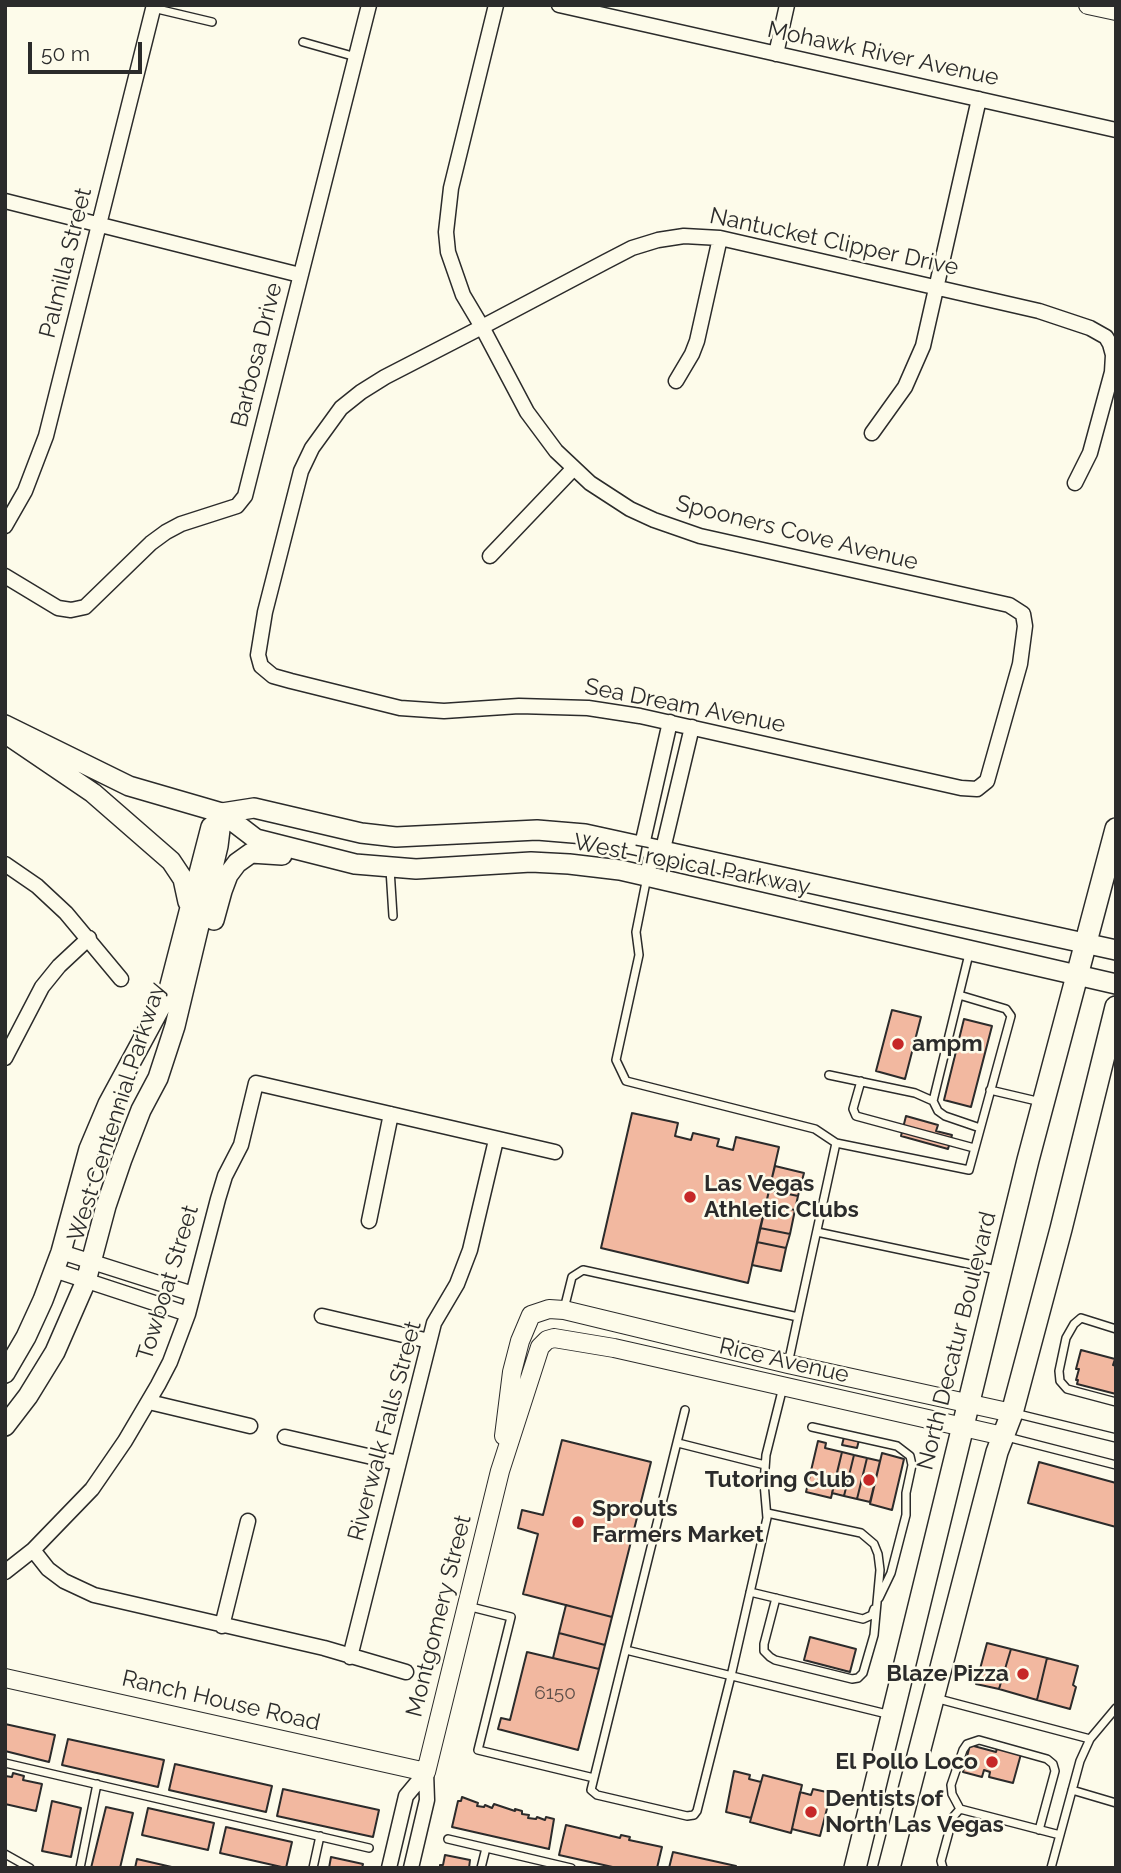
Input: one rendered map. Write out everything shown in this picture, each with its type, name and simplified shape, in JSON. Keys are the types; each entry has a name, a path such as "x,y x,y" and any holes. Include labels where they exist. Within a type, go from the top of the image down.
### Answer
{"main road":[{"name":"West Tropical Parkway","path":"5,725 129,786 222,813 256,839 355,864 390,869 416,869 531,862 569,863 647,876 1116,984"},
{"path":"5,734 93,793 171,861 183,879 189,909"},
{"name":"West Tropical Parkway","path":"222,813 254,808 361,833 396,837 537,830 585,834 1116,950"},
{"name":"West Centennial Parkway","path":"5,1373 26,1337 57,1261 89,1149 119,1081 168,993 208,832 222,813"},
{"name":"West Centennial Parkway","path":"5,1426 28,1396 55,1352 86,1282 106,1206 122,1159 141,1110 158,1078 175,1026 218,846 222,813"},
{"name":"North Decatur Boulevard","path":"855,1868 968,1401 1116,829"},
{"path":"158,1078 182,1035 222,891 228,875 237,863 251,853 262,852 355,864"},
{"path":"889,1868 1003,1436 1012,1413 1061,1229 1116,1007"}],"street":[{"name":"Barbosa Drive","path":"5,576 58,608 71,610 85,607 151,543 166,532 181,524 237,506 245,496 369,5"},
{"name":"Spooners Cove Avenue","path":"496,5 451,188 446,232 454,274 527,412 549,442 573,469 590,483 630,509 675,529 1009,605 1023,614 1025,626 1020,664 992,768 987,781 977,789"},
{"name":"Mohawk River Avenue","path":"559,5 1116,130"},
{"path":"776,54 787,5"},
{"path":"1088,5 1116,11"},
{"name":"Palmilla Street","path":"5,526 25,491 46,436 153,7"},
{"path":"872,433 905,387 923,346 979,99"},
{"path":"5,201 300,275"},
{"name":"Nantucket Clipper Drive","path":"261,666 258,655 265,612 301,471 312,448 341,408 361,392 482,327 632,248 658,240 684,236 720,238 937,286 1065,318 1106,337 1113,355 1112,372 1090,453 1075,483"},
{"path":"676,382 697,341 720,238"},
{"path":"490,556 573,469"},
{"name":"Sea Dream Avenue","path":"261,666 273,676 400,708 444,711 552,706 613,712 670,722 941,784 977,789"},
{"path":"647,876 653,847 658,772 670,722"},
{"path":"653,847 680,777 692,727"},
{"path":"658,772 680,777"},
{"path":"5,864 37,886 89,938 121,979"},
{"path":"5,1058 43,987 59,966 89,938"},
{"name":"Towboat Street","path":"5,1572 33,1550 92,1489 149,1402 170,1362 188,1314 225,1176 241,1145 256,1083 391,1114"},
{"path":"369,1221 391,1114 555,1152"},
{"name":"Riverwalk Falls Street","path":"350,1657 429,1340 434,1323 457,1284 470,1251 496,1140"},
{"path":"57,1261 93,1262 193,1294"},
{"path":"57,1261 86,1282 188,1314"},
{"name":"Montgomery Street","path":"500,1471 512,1372 527,1322 531,1315 541,1310 564,1310"},
{"path":"564,1310 568,1319 670,1361"},
{"name":"Rice Avenue","path":"564,1310 788,1364 968,1401 1012,1413"},
{"path":"322,1316 429,1340"},
{"name":"Rice Avenue","path":"554,1338 569,1338 1003,1436"},
{"name":"Montgomery Street","path":"411,1868 427,1801 426,1772 500,1471 540,1347 547,1340 554,1338"},
{"path":"783,1386 788,1364"},
{"path":"149,1402 250,1426"},
{"path":"285,1437 398,1463"},
{"path":"222,1626 248,1521"},
{"path":"33,1550 48,1569 80,1590 222,1626 324,1648 406,1672"},
{"name":"Ranch House Road","path":"5,1678 426,1772"},
{"name":"Montgomery Street","path":"389,1868 406,1796 426,1772"}],"lane":[{"path":"153,7 212,22"},
{"path":"303,42 356,57"},
{"path":"390,869 393,916"},
{"path":"647,876 636,932 639,955 617,1060 626,1081 815,1129 836,1143 969,1170 1011,1016 1006,1009 959,995"},
{"path":"933,1101 970,950"},
{"path":"829,1075 915,1093 933,1101 938,1111 945,1116 980,1128"},
{"path":"861,1081 853,1109 856,1116 975,1148"},
{"path":"990,1090 1044,1103"},
{"path":"788,1364 836,1143"},
{"path":"817,1232 1001,1271"},
{"path":"564,1310 572,1277 583,1270 798,1317"},
{"path":"1116,1329 1081,1318 1066,1338 1060,1359 1060,1381 1067,1389 1116,1402"},
{"path":"685,1410 591,1790 597,1795 687,1816 698,1811 732,1676 767,1513 765,1465 783,1386"},
{"path":"1012,1413 1116,1438"},
{"path":"750,1592 863,1619 872,1615 891,1573 906,1515 906,1493 912,1465 910,1456 897,1446 812,1427"},
{"path":"1003,1436 1116,1465"},
{"path":"678,1443 765,1465"},
{"path":"767,1513 861,1533 869,1539 878,1554 880,1570 874,1635 863,1673 852,1679 769,1657 764,1651 764,1644 776,1598"},
{"path":"467,1606 511,1617 478,1750 594,1778"},
{"path":"626,1650 891,1716"},
{"path":"934,1697 1090,1739"},
{"path":"1051,1868 1080,1761 1090,1739 1116,1708"},
{"path":"1039,1830 1055,1771 1053,1764 1047,1759 979,1740 967,1744 951,1785 952,1794 960,1810 1039,1830 1060,1835"},
{"path":"5,1763 369,1849"},
{"path":"80,1868 97,1784"},
{"path":"1072,1790 1116,1803"},
{"path":"943,1868 941,1861 953,1817 960,1810"},
{"path":"313,1868 320,1836"},
{"path":"448,1839 571,1868"},
{"path":"481,1868 486,1848"},
{"path":"5,1854 30,1868"}],"building":[{"name":"ampm","path":"892,1010 921,1017 905,1079 876,1071"},
{"path":"964,1019 992,1026 971,1107 944,1100"},
{"name":"Las Vegas Athletic Clubs","path":"632,1113 678,1123 675,1136 691,1140 693,1133 719,1139 717,1146 733,1150 736,1137 779,1147 748,1283 601,1248"},
{"path":"906,1116 938,1125 936,1131 952,1135 948,1149 901,1136"},
{"path":"775,1166 804,1173 798,1196 769,1190"},
{"path":"769,1190 798,1196 795,1210 766,1204"},
{"path":"766,1204 795,1210 790,1234 760,1228"},
{"path":"760,1228 790,1234 786,1248 757,1242"},
{"path":"757,1242 786,1248 781,1271 752,1265"},
{"path":"1081,1350 1115,1359 1113,1365 1116,1366 1116,1394 1077,1384 1079,1369 1076,1369"},
{"path":"844,1437 859,1440 857,1448 842,1445"},
{"name":"Sprouts Farmers Market","path":"562,1440 651,1462 612,1617 523,1594 538,1534 518,1528 522,1510 543,1515"},
{"path":"818,1441 826,1443 825,1448 842,1452 831,1498 806,1492"},
{"path":"842,1452 854,1455 844,1496 832,1493"},
{"path":"882,1453 904,1459 892,1510 870,1504"},
{"path":"854,1455 867,1458 857,1499 844,1496"},
{"name":"Tutoring Club","path":"867,1458 880,1461 870,1502 857,1499"},
{"path":"1039,1462 1116,1483 1116,1527 1028,1503"},
{"path":"566,1605 612,1617 605,1645 559,1633"},
{"path":"559,1633 605,1645 599,1669 553,1658"},
{"path":"810,1637 856,1649 850,1672 804,1660"},
{"path":"987,1643 1011,1649 999,1689 976,1684"},
{"name":"Blaze Pizza","path":"1011,1649 1047,1658 1037,1700 999,1689"},
{"path":"527,1652 599,1669 578,1750 498,1729 501,1718 510,1720"},
{"path":"1047,1658 1078,1666 1070,1709 1037,1700"},
{"path":"5,1724 55,1735 49,1762 5,1751"},
{"path":"68,1739 164,1760 158,1787 62,1765"},
{"name":"El Pollo Loco","path":"970,1745 996,1752 997,1748 1021,1754 1013,1783 989,1777 990,1772 984,1770 982,1777 963,1772"},
{"path":"175,1764 272,1786 266,1812 169,1790"},
{"path":"734,1771 750,1775 749,1779 761,1782 751,1818 726,1812"},
{"path":"13,1773 24,1776 23,1780 42,1784 36,1811 5,1804 5,1776 12,1777"},
{"path":"763,1775 802,1785 791,1833 750,1822"},
{"path":"283,1789 379,1810 373,1837 277,1816"},
{"name":"Dentists of North Las Vegas","path":"813,1789 831,1793 820,1836 792,1829 800,1792 811,1795"},
{"path":"462,1797 478,1803 477,1806 492,1808 494,1804 522,1811 522,1814 529,1815 528,1818 554,1819 549,1849 452,1827 458,1801 461,1801"},
{"path":"52,1801 81,1808 71,1857 42,1851"},
{"path":"106,1807 133,1813 120,1868 91,1868"},
{"path":"148,1808 214,1823 208,1850 142,1835"},
{"path":"566,1825 620,1838 621,1835 630,1837 629,1840 662,1847 657,1868 617,1868 559,1855"},
{"path":"226,1827 292,1842 286,1868 220,1853"},
{"path":"673,1852 736,1866 736,1868 669,1868"},
{"path":"445,1855 470,1860 469,1868 440,1868"},
{"path":"331,1857 363,1864 362,1868 329,1868"},
{"path":"137,1859 176,1868 135,1868"}],"place":[{"name":"ampm","path":"898,1044"},
{"name":"Las Vegas Athletic Clubs","path":"690,1197"},
{"name":"Tutoring Club","path":"869,1480"},
{"name":"Sprouts Farmers Market","path":"578,1522"},
{"name":"Blaze Pizza","path":"1023,1674"},
{"name":"El Pollo Loco","path":"992,1762"},
{"name":"Dentists of North Las Vegas","path":"811,1812"}]}
